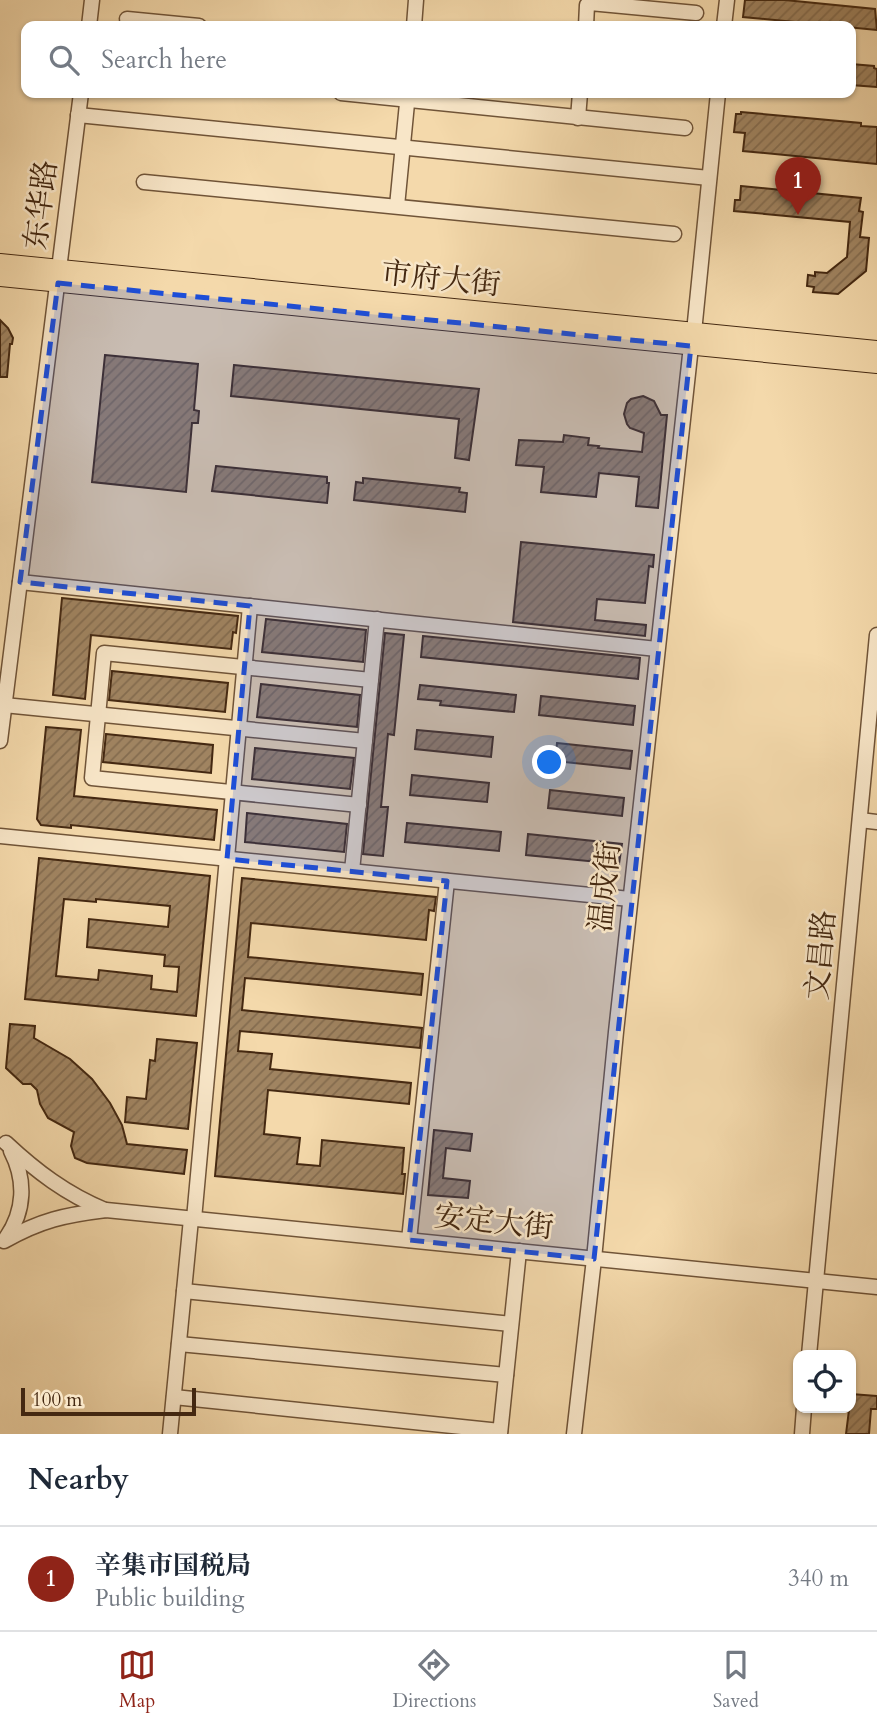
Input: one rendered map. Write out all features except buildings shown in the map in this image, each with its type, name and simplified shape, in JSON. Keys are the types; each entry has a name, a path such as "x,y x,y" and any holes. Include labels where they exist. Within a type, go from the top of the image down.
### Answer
{"main road":[{"name":"市府大街","path":"0,262 59,276"},
{"name":"市府大街","path":"0,277 59,276 693,339 877,364"},
{"name":"市府大街","path":"693,339 877,350"}],"street":[{"path":"90,21 93,0"},
{"path":"414,21 416,0"},
{"path":"725,21 727,0"},
{"path":"586,21 587,5 590,3 695,13"},
{"path":"127,19 148,21"},
{"name":"东华路","path":"0,741 80,98"},
{"path":"397,206 407,98"},
{"path":"423,98 578,118 685,128"},
{"path":"578,118 580,98"},
{"name":"温成街","path":"573,1434 717,98"},
{"path":"78,115 709,178"},
{"path":"145,182 674,234"},
{"path":"20,582 657,649"},
{"path":"170,1434 250,606"},
{"path":"0,610 16,611"},
{"path":"352,871 377,619"},
{"name":"文昌路","path":"809,1350 877,635"},
{"path":"359,805 92,778 104,653 372,680"},
{"path":"4,705 365,741"},
{"path":"860,820 877,822"},
{"path":"0,836 630,899"},
{"path":"409,1240 447,881"},
{"path":"3,1140 36,1171 58,1187 106,1210"},
{"path":"2,1242 17,1219 22,1194 17,1161 3,1140"},
{"path":"2,1242 30,1226 50,1219 106,1210"},
{"name":"安定大街","path":"106,1210 877,1287"},
{"path":"174,1397 500,1432 519,1251"},
{"path":"184,1291 511,1324"},
{"path":"179,1344 506,1375"},
{"path":"802,1434 804,1413"}],"highlighted area":[{"path":"58,283 691,346 594,1259 409,1240 447,881 227,859 250,606 20,582"}],"place":[{"name":"辛集市国税局","path":"798,215"}]}
